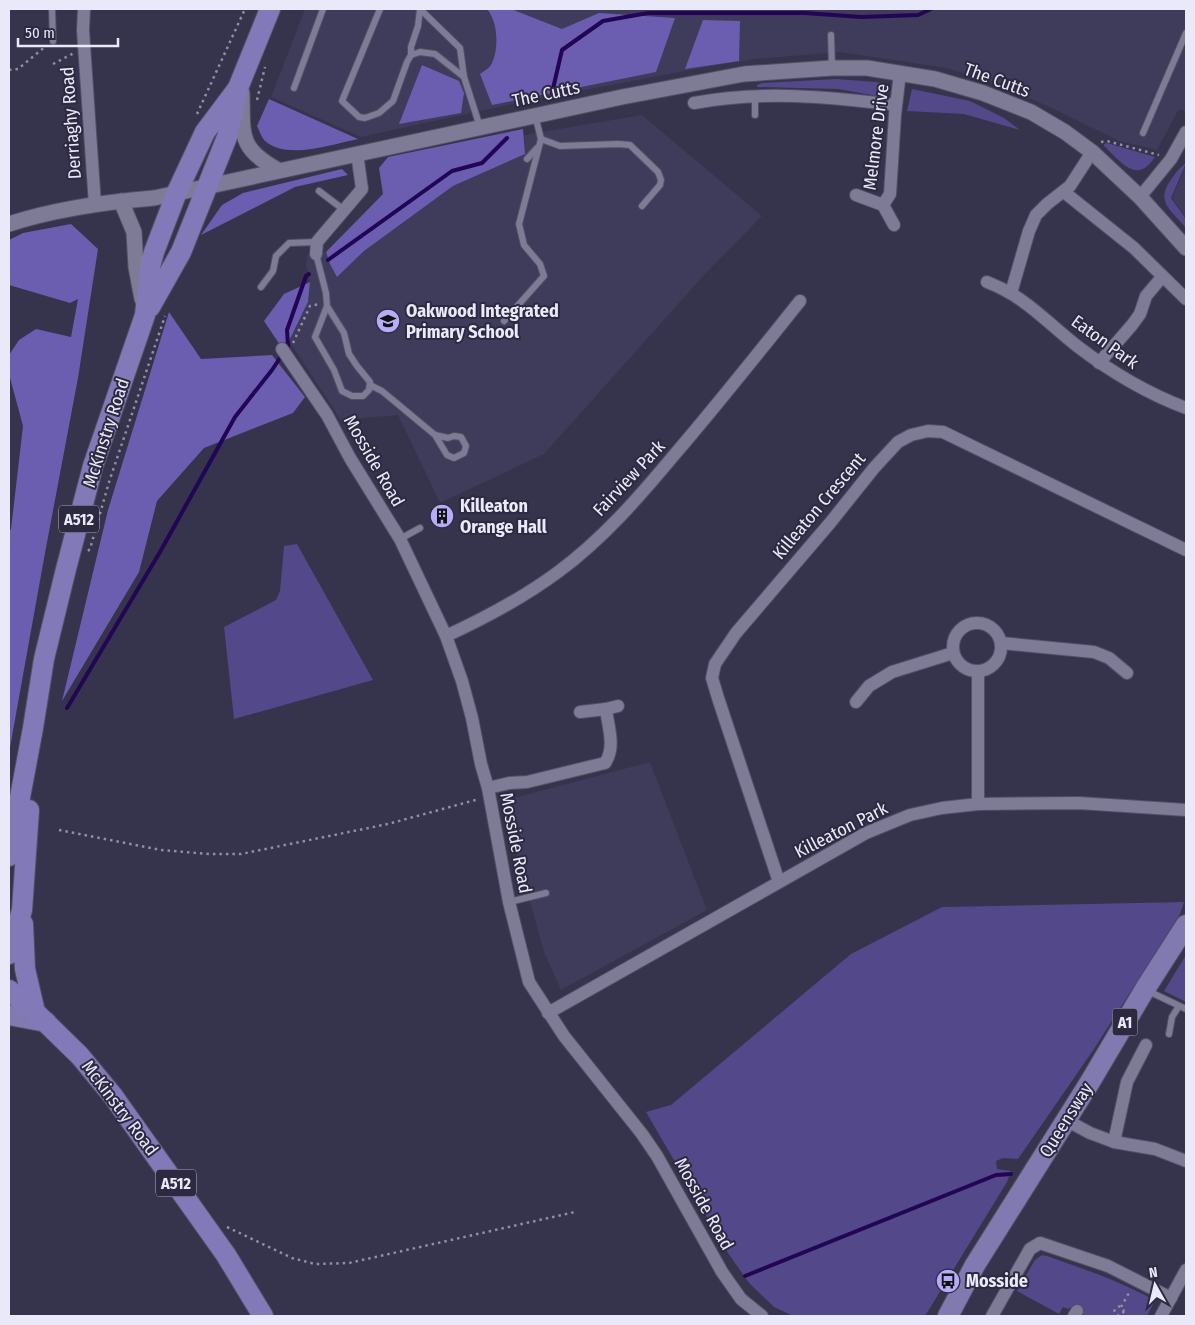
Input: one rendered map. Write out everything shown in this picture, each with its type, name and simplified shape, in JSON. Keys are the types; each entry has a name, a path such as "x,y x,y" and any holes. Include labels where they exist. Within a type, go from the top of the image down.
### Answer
{"highway":[{"name":"McKinstry Road","path":"146,315 150,266 154,252 192,189 228,137 232,112 240,83 270,9"},
{"name":"McKinstry Road","path":"9,856 44,659 93,466 146,315 181,252 192,189 208,127 240,83"},
{"name":"McKinstry Road","path":"9,954 22,910 33,728"},
{"name":"A512","path":"22,910 25,969 40,1017"},
{"name":"McKinstry Road","path":"9,990 80,1056 113,1096 226,1255 263,1316"}],"main road":[{"name":"Queensway","path":"948,1316 975,1265 1186,925"},
{"path":"9,1015 40,1017"}],"street":[{"name":"Derriaghy Road","path":"84,9 85,50 96,205"},
{"name":"The Cutts","path":"192,189 622,97 744,74 832,68 867,68 935,79 983,93 1031,112 1095,147 1186,248"},
{"name":"Melmore Drive","path":"882,204 890,194 900,73"},
{"path":"744,74 751,96"},
{"path":"240,83 242,130 245,141 254,154 278,170"},
{"path":"694,103 751,96 820,97 896,105"},
{"path":"1140,198 1171,159 1186,132"},
{"path":"1011,293 1029,231 1036,215 1047,204 1064,192 1076,178 1095,147"},
{"path":"317,248 344,210 362,190 357,154"},
{"path":"9,224 38,215 121,201 154,198 192,189"},
{"path":"1064,192 1134,248 1186,299"},
{"name":"Melmore Drive","path":"856,195 882,204 894,225"},
{"path":"121,201 134,232 136,267 146,315"},
{"path":"1100,363 1140,314 1146,296 1162,276"},
{"name":"Eaton Park","path":"987,282 1027,302 1100,363 1135,385 1186,408"},
{"name":"Fairview Park","path":"446,636 524,596 559,571 591,544 638,499 800,301"},
{"name":"Mosside Road","path":"286,355 327,415 350,458 400,539 446,636 472,718 481,764 489,792 509,902 529,982 564,1036 642,1134 657,1156 722,1272 756,1315"},
{"name":"Killeaton Crescent","path":"779,882 712,678 715,664 736,633 898,442 911,435 928,431 943,432 1186,550"},
{"path":"972,622 980,622 994,629 1001,643 998,659 993,665 978,671 971,670 960,664 953,653 952,645 958,630 972,622"},
{"path":"1001,643 1094,652 1109,658 1126,673"},
{"path":"856,702 869,686 892,672 953,653"},
{"path":"978,671 978,804"},
{"path":"489,792 509,783 527,782 605,763 610,755 612,746 612,707 580,712"},
{"name":"Killeaton Park","path":"548,1013 866,833 910,815 942,808 978,804 1078,803 1186,810"},
{"path":"1114,1142 1127,1082 1146,1046"},
{"path":"1066,1120 1090,1133 1114,1142 1155,1149 1186,1161"},
{"path":"992,1316 1030,1249 1040,1243 1108,1266 1171,1298"},
{"path":"1161,1316 1186,1270"}],"lane":[{"path":"52,9 53,41"},
{"path":"294,88 323,9"},
{"path":"380,9 342,101 359,117 365,118 379,113 393,101 407,62 412,55 420,52 435,54 464,77"},
{"path":"412,55 410,47 418,26 420,9"},
{"path":"420,9 460,48 464,77 480,127"},
{"path":"1143,133 1186,33"},
{"path":"831,35 832,68"},
{"path":"751,96 755,115"},
{"path":"504,321 544,276 540,264 524,245 519,224 537,148 541,139 536,115"},
{"path":"541,139 560,146 618,144 630,146 658,172 661,180 660,185 642,206"},
{"path":"527,159 537,148"},
{"path":"319,191 344,210"},
{"path":"261,287 273,271 276,256 289,243 317,248 327,305 344,333 349,354 370,382 369,390 363,396 352,396 342,391 334,370 314,337 327,305"},
{"path":"370,386 382,391 435,435 447,455 454,458 464,453 466,446 461,437 454,436 448,438 435,435"},
{"path":"400,539 420,528"},
{"path":"509,902 546,893"},
{"path":"1145,989 1186,1009"},
{"path":"1169,1034 1172,1018 1179,1006"}],"path":[{"path":"194,119 245,9"},
{"path":"9,70 18,69 53,41"},
{"path":"53,64 70,54 85,50"},
{"path":"256,105 266,63"},
{"path":"1095,147 1107,141 1160,155"},
{"path":"286,355 310,306 327,305"},
{"path":"66,569 90,549 109,482 167,309"},
{"path":"59,830 160,850 209,854 241,854 388,824 489,792"},
{"path":"220,1224 292,1258 315,1264 349,1263 575,1212"},
{"path":"1121,1307 1115,1308 1115,1315 1122,1314 1123,1310 1121,1307 1136,1280"}],"shaded area":[{"path":"305,9 1186,9 1186,112 1179,109 1157,150 1119,141 993,82 946,68 840,52 756,59 712,66 531,100 361,137 271,97"},
{"path":"487,9 511,9 562,29 599,13 675,18 656,72 492,105 480,74 491,65 496,50 495,28 491,14"},
{"path":"703,20 740,21 739,61 685,69"},
{"path":"422,65 459,81 464,93 461,113 399,124"},
{"path":"836,79 886,84 886,91 877,96 838,89 757,87 757,85 762,83"},
{"path":"912,89 970,101 1004,118 1020,130 964,114 907,111"},
{"path":"269,99 358,139 310,149 296,150 273,146 264,140 257,126"},
{"path":"642,115 762,216 705,274 544,454 440,503 398,415 341,420 289,341 308,302 310,282 306,264 307,255 326,252 330,264 338,276 364,251 453,186 525,154 524,135"},
{"path":"523,129 525,154 453,186 364,251 337,277 326,252 383,194 379,168 388,157"},
{"path":"1107,143 1155,157 1142,169 1135,170 1123,164 1104,146"},
{"path":"1186,163 1171,198 1186,219 1186,228 1171,212 1164,195 1170,181"},
{"path":"1186,166 1186,218 1172,198"},
{"path":"342,169 348,175 295,187 201,235 222,205 243,193"},
{"path":"71,224 98,249 78,378 9,753 9,531 11,529 23,426 9,374 9,355 19,340 36,329 71,337 78,299 70,303 9,285 9,240 23,233"},
{"path":"310,282 308,302 289,341 280,345 264,321 284,294"},
{"path":"169,312 201,359 272,355 305,397 293,413 204,448 157,501 139,572 62,701 108,510"},
{"path":"297,544 373,680 234,719 224,627 276,600 280,591 284,546"},
{"path":"650,762 707,910 561,990 544,952 502,801"},
{"path":"1184,902 1180,914 1094,1049 1018,1159 1003,1158 996,1161 997,1169 1011,1171 1007,1182 925,1316 793,1316 774,1307 749,1283 728,1253 646,1112 671,1105 851,954 942,907"},
{"path":"1186,955 1186,1002 1164,991"},
{"path":"1042,1255 1115,1281 1154,1300 1154,1302 1147,1316 1083,1316 1083,1309 1076,1305 1068,1309 1063,1307 1059,1314 1017,1291 1035,1260"}],"waterway":[{"path":"552,93 562,50 603,21 648,13 805,13 861,17 918,15 931,9"},
{"path":"328,260 452,171 482,163 507,138"},
{"path":"67,708 160,552 235,417 272,370 288,346 287,330 306,276 309,274"},
{"path":"745,1276 996,1175 1011,1174"}],"place":[{"name":"Oakwood Integrated Primary School","path":"388,321"},
{"name":"Killeaton Orange Hall","path":"442,516"},
{"name":"Mosside","path":"948,1281"}]}
